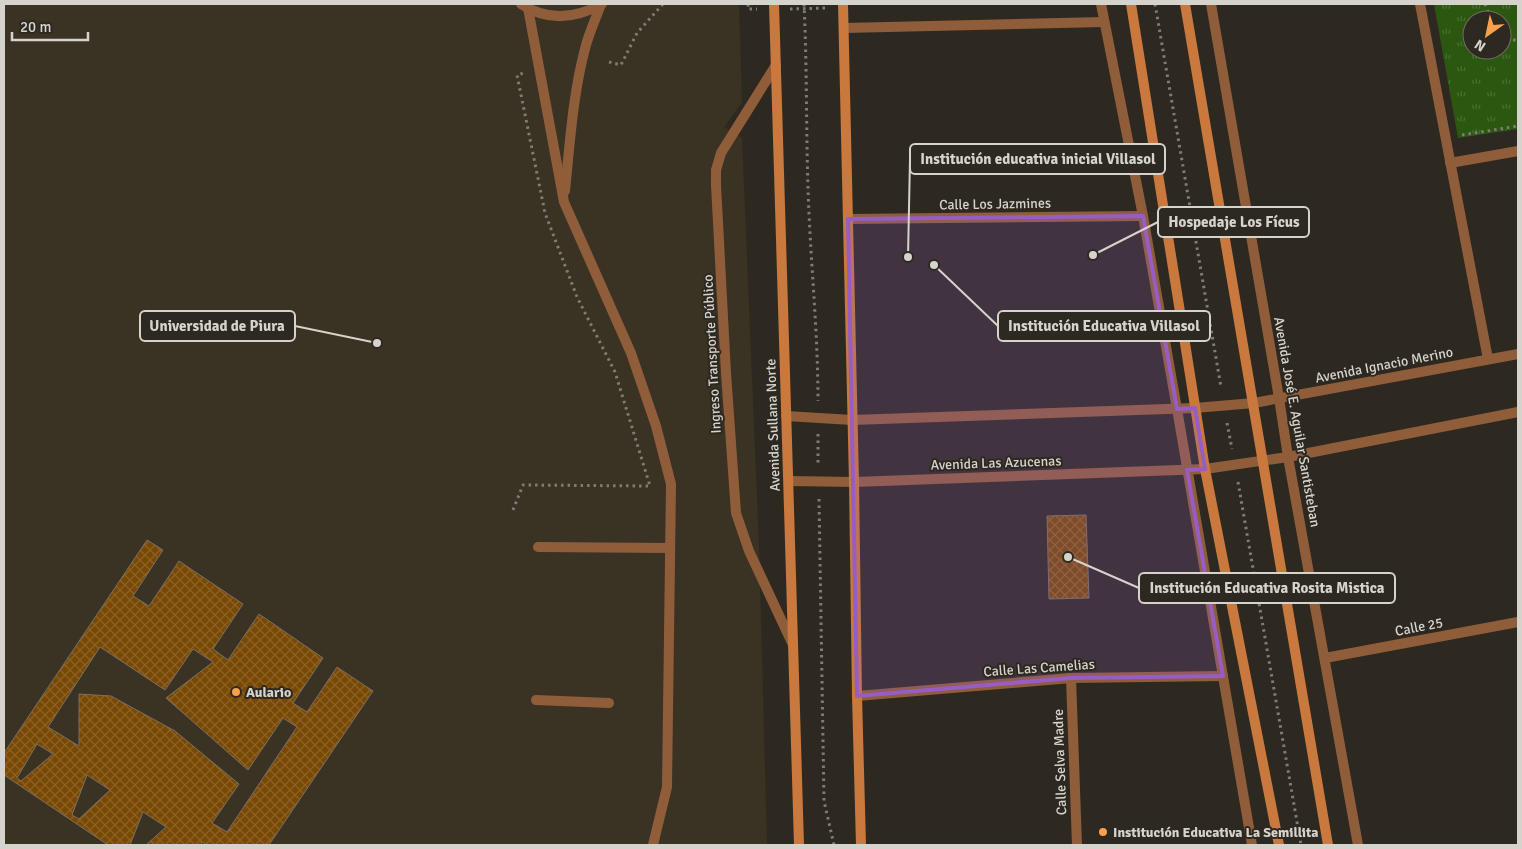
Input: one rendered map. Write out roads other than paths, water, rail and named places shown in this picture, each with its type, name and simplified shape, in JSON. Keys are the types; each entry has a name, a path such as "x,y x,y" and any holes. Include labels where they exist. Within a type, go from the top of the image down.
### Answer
{"main road":[{"path":"1131,4 1205,469 1279,845"},
{"path":"1185,4 1328,845"},
{"name":"Avenida Sullana Norte","path":"774,6 799,845"},
{"path":"843,6 861,845"}],"street":[{"path":"524,6 546,15 565,17 584,13 601,4"},
{"path":"564,202 578,85 586,44 601,4"},
{"path":"1101,4 1177,409 1252,845"},
{"name":"Avenida José E. Aguilar Santisteban","path":"1211,4 1288,457 1358,845"},
{"path":"1420,4 1488,360"},
{"path":"524,6 564,202 631,353 656,426 671,484 667,787 653,845"},
{"path":"844,28 1104,22"},
{"name":"Ingreso Transporte Público","path":"776,65 721,154 716,170 716,186 736,513 749,551 794,645"},
{"path":"1450,164 1518,151"},
{"name":"Calle Los Jazmines","path":"848,219 1142,216"},
{"name":"Avenida Ignacio Merino","path":"1195,408 1254,403 1518,354"},
{"path":"786,416 852,420 1195,408"},
{"path":"1205,469 1288,457 1518,412"},
{"name":"Avenida Las Azucenas","path":"789,481 854,482 1205,469"},
{"path":"538,547 670,548"},
{"name":"Calle 25","path":"1325,658 1518,622"},
{"name":"Calle Las Camelias","path":"857,696 1072,678 1223,676"},
{"name":"Calle Selva Madre","path":"1072,678 1077,845"},
{"path":"536,700 609,703"}],"place":[{"name":"Hospedaje Los Fícus","path":"1093,255"},
{"name":"Institución educativa inicial Villasol","path":"908,257"},
{"name":"Institución Educativa Villasol","path":"934,265"},
{"name":"Universidad de Piura","path":"377,343"},
{"name":"Institución Educativa Rosita Mistica","path":"1068,557"},
{"name":"Aulario","path":"236,692"},
{"name":"Institución Educativa La Semillita","path":"1103,832"}]}
